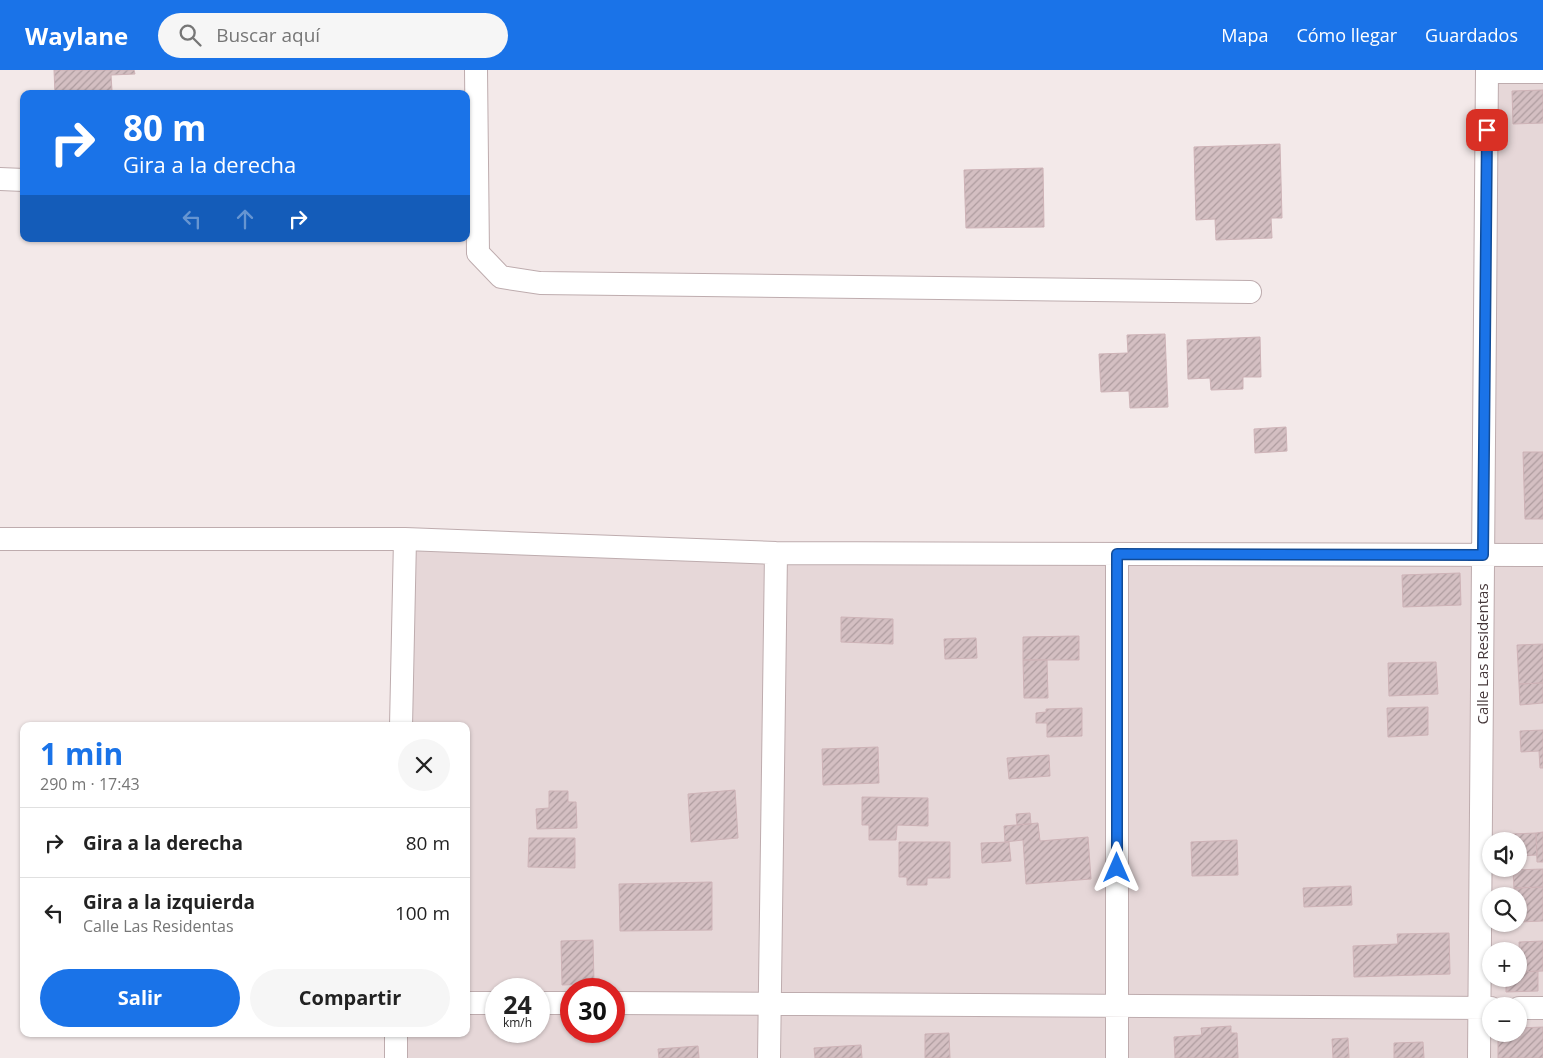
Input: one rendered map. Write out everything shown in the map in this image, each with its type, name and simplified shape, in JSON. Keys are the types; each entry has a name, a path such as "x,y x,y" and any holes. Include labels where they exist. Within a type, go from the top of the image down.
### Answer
{"street":[{"path":"476,70 472,185 478,253 501,276 540,283 1250,292"},
{"path":"1487,71 1543,72"},
{"name":"Calle Las Residentas","path":"1485,997 1483,555 1487,71"},
{"path":"0,179 20,180"},
{"path":"0,539 405,540 776,553 1543,555"},
{"path":"401,722 405,540"},
{"path":"769,1058 776,553"},
{"path":"1117,554 1117,1058"},
{"path":"470,1003 485,1003"},
{"path":"625,1003 1482,1008"},
{"path":"1527,1008 1543,1008"},
{"name":"Calle Las Residentas","path":"1479,1058 1482,1033"},
{"path":"396,1037 396,1058"}],"shaded area":[{"path":"1487,70 1543,70 1543,1058 396,1058 396,1037 470,1037 470,722 401,722 405,539 1483,555"}],"building":[{"path":"54,70 134,70 135,74 111,75 112,90 55,90"},
{"path":"1543,90 1543,123 1513,124 1512,91"},
{"path":"1280,144 1282,218 1271,218 1272,238 1216,240 1215,219 1196,220 1194,147"},
{"path":"1043,168 1044,227 966,228 964,170"},
{"path":"1165,334 1168,407 1130,408 1129,391 1101,392 1099,354 1128,353 1127,335"},
{"path":"1260,337 1261,377 1243,377 1243,389 1211,390 1210,378 1188,379 1187,340"},
{"path":"1286,427 1287,451 1255,453 1254,429"},
{"path":"1523,452 1543,452 1543,519 1525,519"},
{"path":"1460,573 1461,605 1403,607 1402,575"},
{"path":"841,617 893,619 893,644 841,642"},
{"path":"1079,636 1079,660 1023,660 1023,637"},
{"path":"976,638 977,658 945,659 944,639"},
{"path":"1543,644 1543,683 1519,684 1517,645"},
{"path":"1023,660 1047,660 1048,698 1024,698"},
{"path":"1436,662 1438,694 1389,696 1388,663"},
{"path":"1543,683 1543,703 1520,705 1519,684"},
{"path":"1428,707 1428,735 1388,737 1387,708"},
{"path":"1082,708 1082,736 1047,737 1047,723 1036,723 1036,713 1046,712 1046,709"},
{"path":"1543,730 1543,768 1540,768 1539,751 1521,752 1520,731"},
{"path":"878,747 879,783 823,785 822,749"},
{"path":"1049,755 1050,776 1009,779 1007,758"},
{"path":"735,790 738,838 691,842 688,794"},
{"path":"549,791 568,791 568,802 576,802 577,828 537,829 536,809 549,808"},
{"path":"862,797 928,798 928,826 897,825 896,840 869,840 869,825 862,825"},
{"path":"1030,813 1031,824 1017,825 1016,814"},
{"path":"1038,823 1040,841 1088,837 1091,879 1026,884 1023,840 1005,842 1004,826"},
{"path":"1543,832 1543,862 1537,862 1536,833"},
{"path":"1527,833 1536,833 1537,855 1527,856"},
{"path":"529,838 575,838 575,868 528,867"},
{"path":"1237,840 1238,875 1192,876 1191,842"},
{"path":"899,842 950,842 950,878 927,878 927,885 907,885 907,877 899,877"},
{"path":"1009,842 1011,861 982,863 981,843"},
{"path":"1543,869 1543,887 1514,887 1513,877 1527,877 1527,870"},
{"path":"712,882 712,930 620,931 619,884"},
{"path":"1351,886 1352,905 1304,907 1303,888"},
{"path":"1543,887 1543,921 1527,922 1527,888"},
{"path":"1449,933 1450,974 1354,977 1353,946 1398,944 1397,934"},
{"path":"593,940 594,978 562,978 561,941"},
{"path":"1543,941 1543,971 1527,972 1527,942 1519,942"},
{"path":"1538,971 1538,991 1506,992 1506,987 1527,987 1527,972"},
{"path":"1231,1026 1231,1033 1237,1033 1238,1058 1175,1058 1174,1037 1202,1035 1201,1028"},
{"path":"1543,1027 1543,1058 1498,1058 1498,1042 1527,1042 1527,1028"},
{"path":"949,1033 950,1058 925,1058 925,1034"},
{"path":"1348,1038 1349,1058 1333,1058 1332,1039"},
{"path":"1423,1042 1424,1058 1394,1058 1394,1043"},
{"path":"861,1045 862,1058 815,1058 814,1048"},
{"path":"698,1046 699,1058 659,1058 658,1049"}],"route":[{"path":"1117,868 1117,554 1483,555 1487,130"}]}
